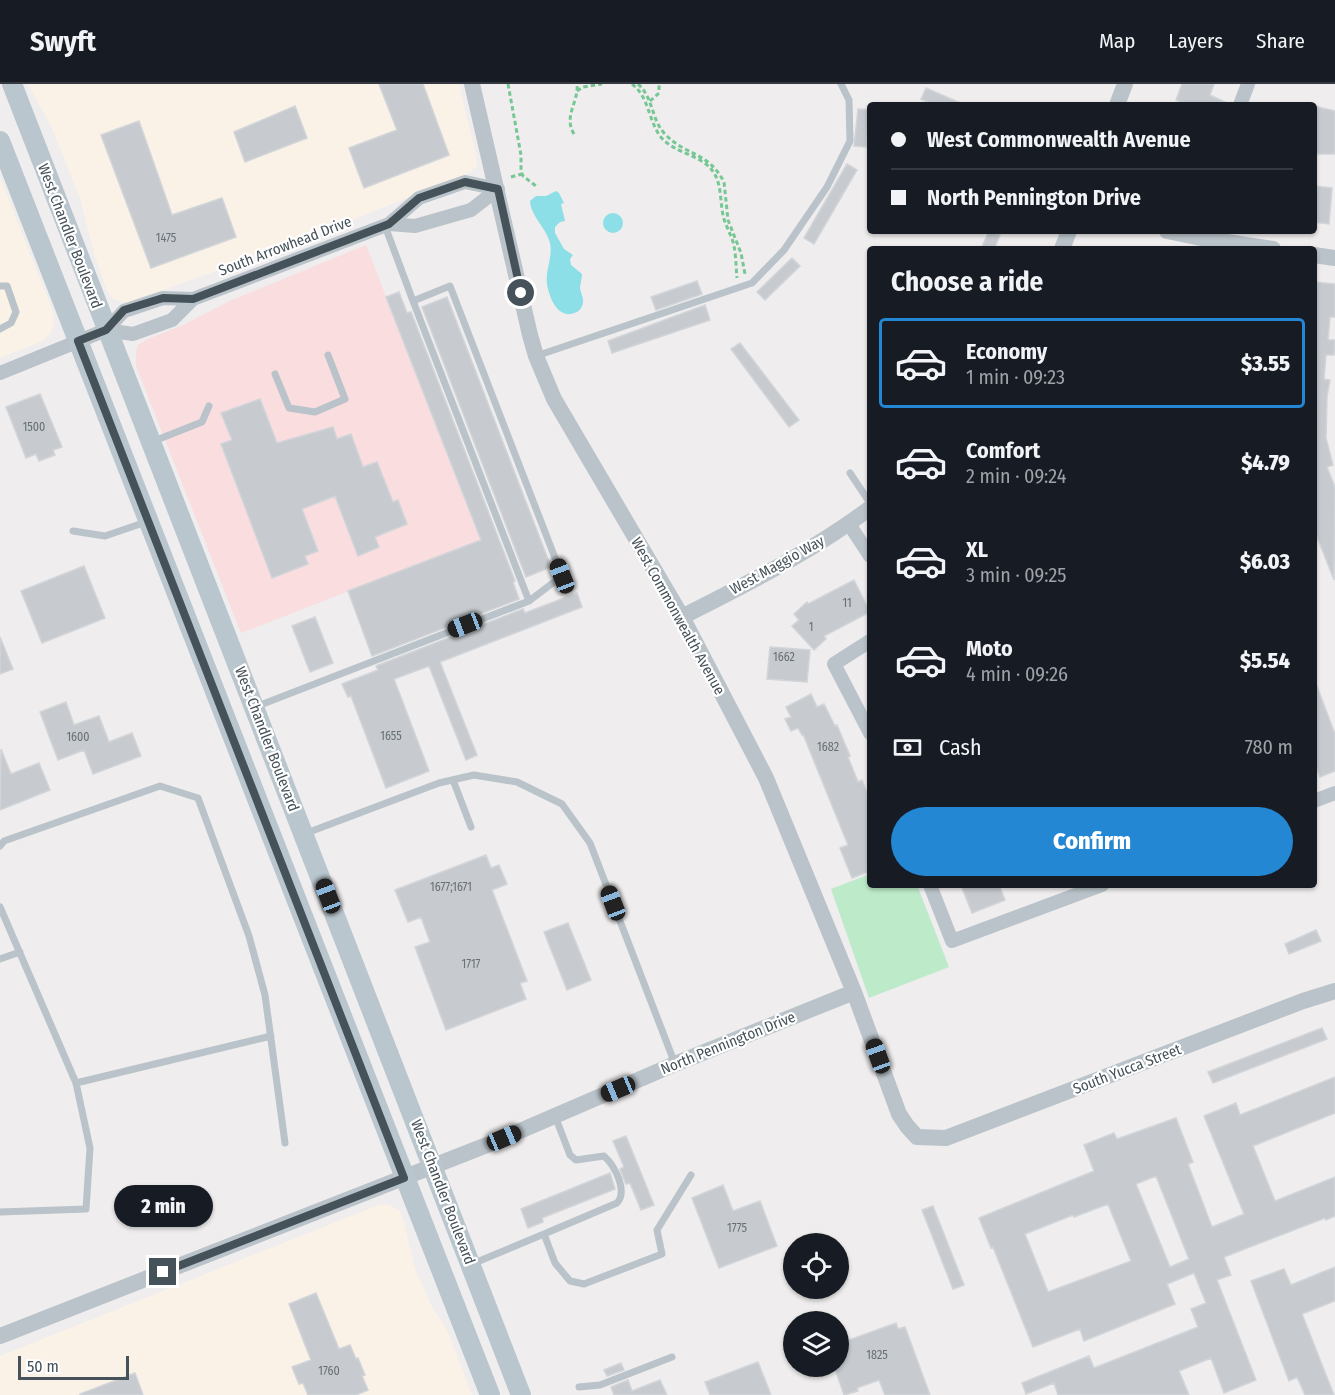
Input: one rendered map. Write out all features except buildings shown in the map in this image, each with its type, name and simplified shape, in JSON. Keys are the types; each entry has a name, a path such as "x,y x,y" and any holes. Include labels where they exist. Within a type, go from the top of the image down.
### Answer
{"main road":[{"name":"West Chandler Boulevard","path":"12,84 149,521 490,1395"},
{"name":"West Chandler Boulevard","path":"0,141 92,335 151,443 521,1395"}],"street":[{"name":"West Commonwealth Avenue","path":"472,84 536,356 554,399 682,617 766,778 854,992 899,1114 917,1137"},
{"path":"1118,102 1125,84"},
{"path":"1241,102 1248,84"},
{"name":"South Arrowhead Drive","path":"92,335 124,310 163,298 193,299 387,225 419,198 465,182 498,189"},
{"name":"South Arrowhead Drive","path":"387,225 416,226 471,210 498,189"},
{"path":"1202,235 1258,246"},
{"path":"1317,255 1335,258"},
{"name":"South Arrowhead Drive","path":"92,335 133,334 172,320 193,299"},
{"path":"0,373 92,335"},
{"name":"West Maggio Way","path":"682,617 752,581 849,524 867,510"},
{"path":"849,524 867,551"},
{"path":"867,643 834,664 867,728"},
{"path":"1317,800 1335,793"},
{"path":"931,888 952,941 1094,888"},
{"name":"South Yucca Street","path":"917,1137 946,1138 1292,1005 1335,991"},
{"name":"North Pennington Drive","path":"0,1336 432,1167 675,1064 854,992"}],"lane":[{"path":"536,356 752,283 784,249 827,187 850,141 849,100 841,84"},
{"path":"387,225 413,301 529,601"},
{"path":"0,286 7,286 16,312 11,323 0,329"},
{"path":"255,707 529,601 562,576 450,286 413,301"},
{"path":"275,374 289,408 315,412 345,399 328,355"},
{"path":"151,443 202,422 209,406"},
{"path":"850,473 867,498"},
{"path":"73,531 105,536 149,521"},
{"path":"304,834 440,783 474,775 517,782 562,804 590,843 675,1064"},
{"path":"453,780 471,828"},
{"path":"0,846 4,841 160,786 198,798 249,936 265,995 285,1143"},
{"path":"0,907 76,1083 90,1148 86,1209 0,1212"},
{"path":"0,959 20,952"},
{"path":"76,1083 271,1036"},
{"path":"471,1264 616,1203 621,1198 622,1193 612,1162 604,1156 576,1160 570,1155 555,1116"},
{"path":"543,1234 555,1263 570,1281 584,1284 662,1254 657,1230 691,1175"},
{"path":"579,1386 600,1385 672,1357"}],"path":[{"path":"508,84 521,155 522,174 536,186"},
{"path":"574,134 569,126 569,117 577,84"},
{"path":"577,91 583,87 602,84"},
{"path":"632,84 642,93 655,127 662,138 682,152 704,162 718,180 722,192 723,216 734,246 737,289"},
{"path":"638,84 650,100 664,133 681,147 706,158 724,182 728,220 741,253 746,285"},
{"path":"650,100 659,93 659,84"},
{"path":"511,177 522,174"}],"shaded area":[{"path":"28,84 459,84 477,166 469,173 297,242 126,303 113,299 108,293 95,257 80,198 51,126"},
{"path":"0,177 53,312 54,322 51,333 43,341 0,358"},
{"path":"366,245 480,540 241,633 136,366 138,345 232,300"},
{"path":"387,1204 400,1211 415,1269 432,1307 447,1330 472,1395 0,1395 0,1356 376,1206"}],"green space":[{"path":"867,875 867,888 918,888 949,967 869,998 831,889"}],"water":[{"path":"556,191 564,203 561,204 565,221 555,227 555,233 564,249 573,255 570,259 571,265 582,274 580,288 583,304 579,310 571,314 557,309 549,294 547,279 551,254 550,243 533,212 530,201 536,196 546,196"},
{"path":"613,213 620,216 623,223 620,230 613,233 606,230 603,223 606,216"}],"route":[{"path":"163,1272 404,1178 78,341 106,330 124,310 163,298 193,299 389,224 419,198 465,182 498,189 521,293"}]}
